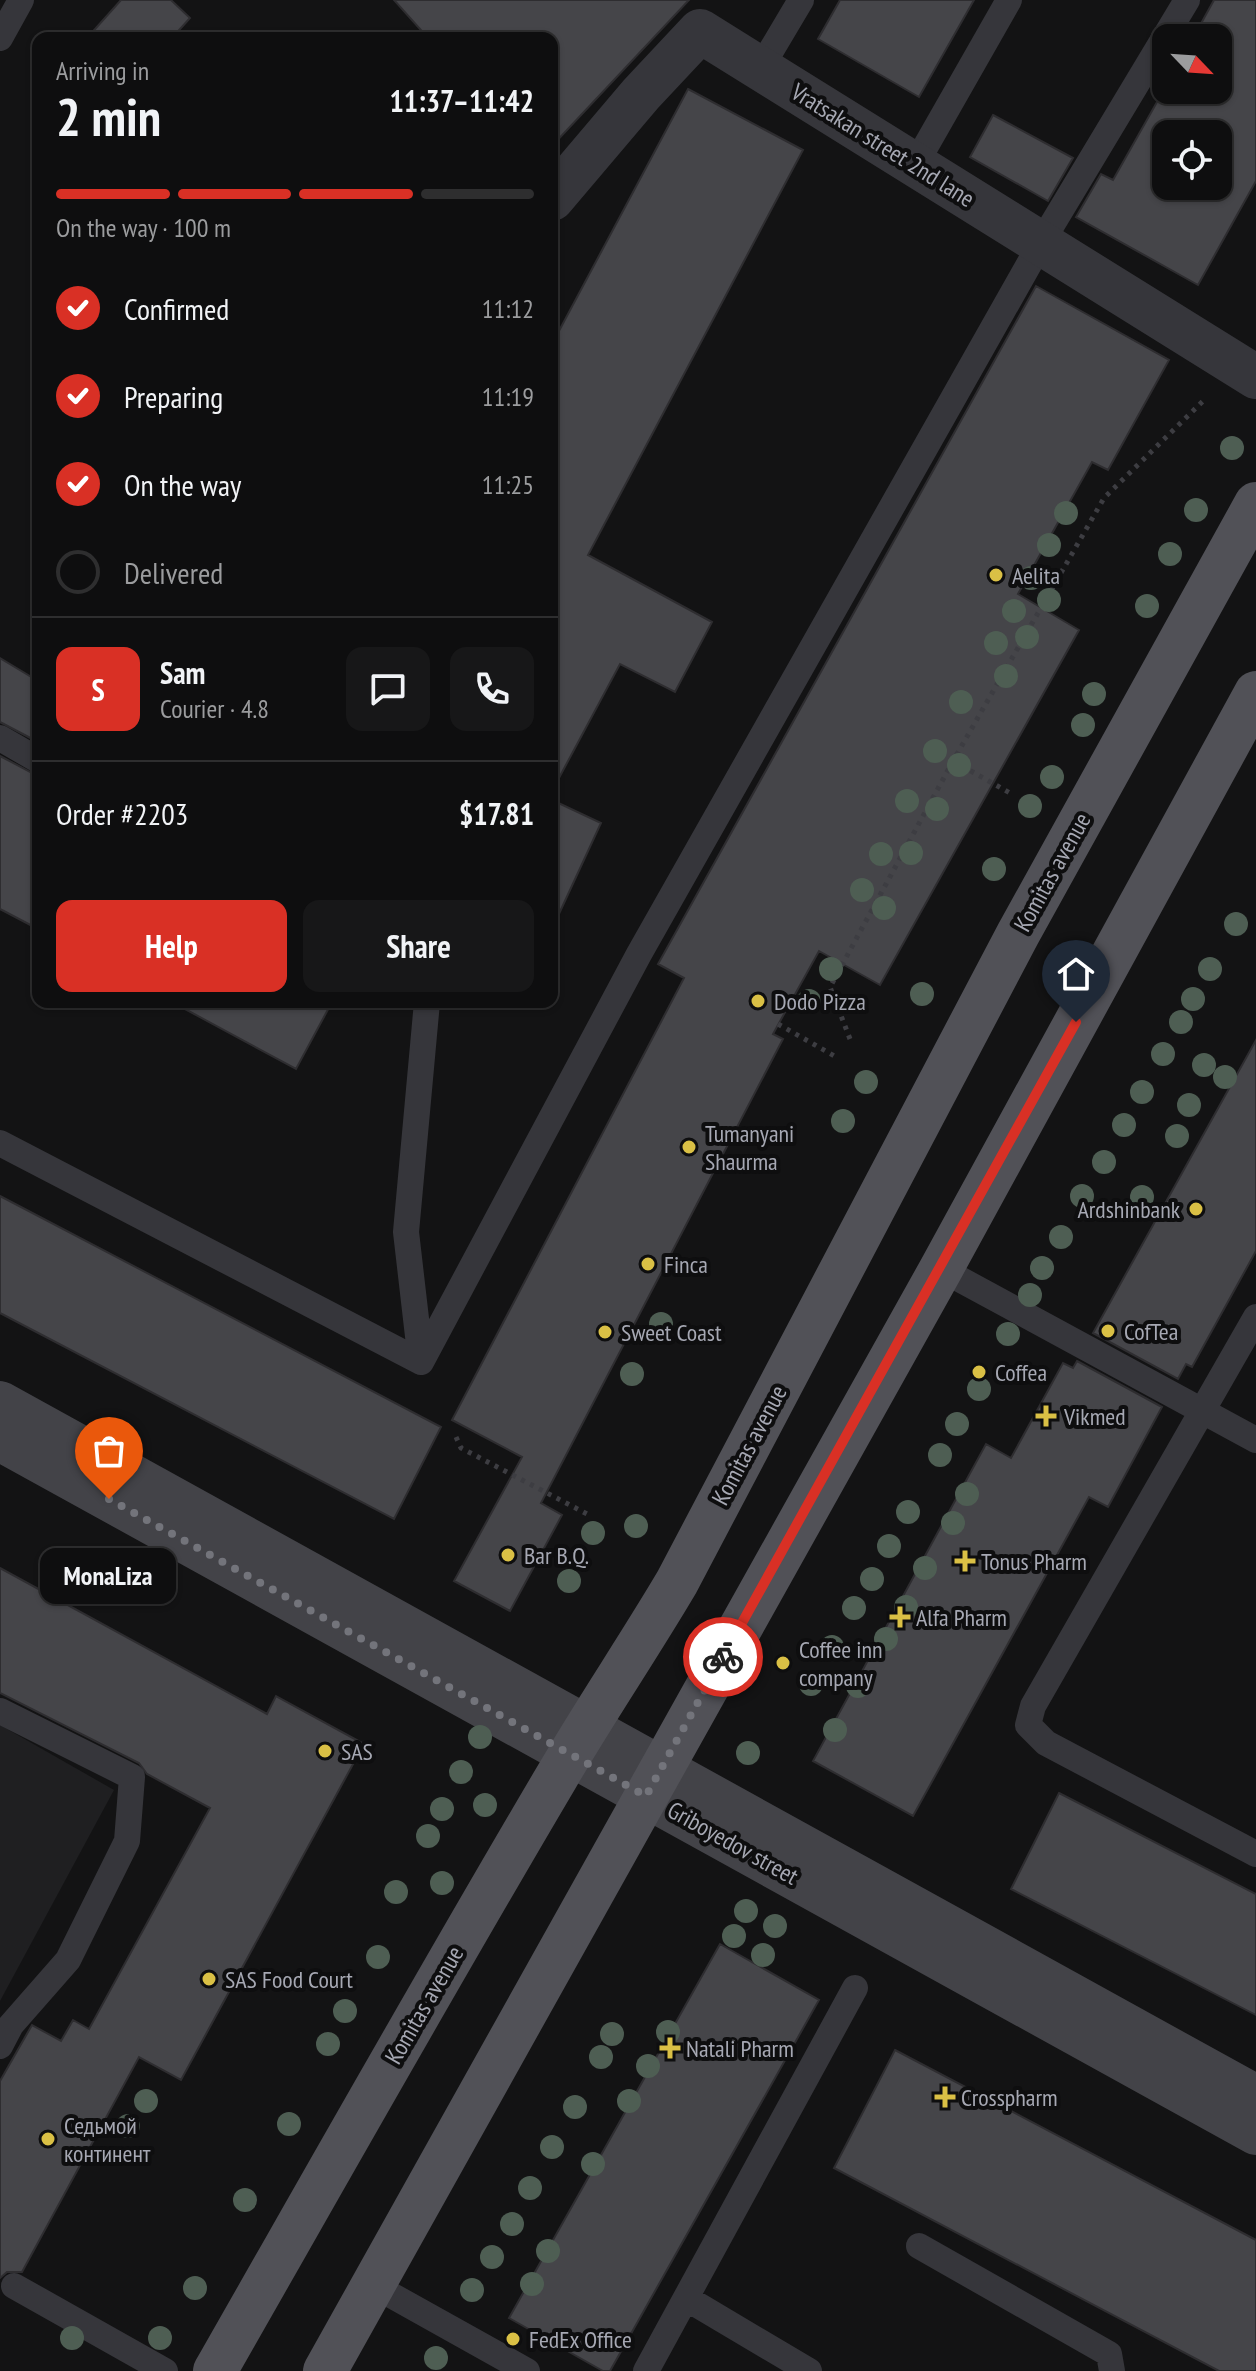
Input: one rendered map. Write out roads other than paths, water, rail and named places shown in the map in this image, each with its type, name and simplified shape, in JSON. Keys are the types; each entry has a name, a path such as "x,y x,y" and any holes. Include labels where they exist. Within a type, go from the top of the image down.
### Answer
{"main road":[{"name":"Komitas avenue","path":"215,2371 578,1740 677,1582 1018,934 1256,504"},
{"path":"325,2371 941,1269 1256,693"}],"street":[{"name":"Vratsakan street 2nd lane","path":"558,192 641,94 700,31 1256,377"},
{"name":"Griboyedov street","path":"0,1403 654,1782 1256,2097"},
{"name":"Griboyedov street","path":"0,1439 578,1740"},
{"name":"Griboyedov street","path":"654,1782 1256,2133"}],"lane":[{"path":"0,38 21,0"},
{"path":"760,69 801,0"},
{"path":"915,165 1009,0"},
{"path":"421,1362 639,954 1041,243 1187,0"},
{"path":"0,738 32,757"},
{"path":"421,1362 406,1232 426,1008"},
{"path":"0,1143 421,1362"},
{"path":"941,1269 1256,1440"},
{"path":"1256,1317 1033,1706 1028,1725 1046,1743 1256,1854"},
{"path":"0,1711 132,1777 127,1841 68,1960 11,2025 0,2046"},
{"path":"646,2371 855,1988"},
{"path":"919,2246 1109,2354 1112,2371"},
{"path":"373,2285 527,2371"},
{"path":"14,2286 165,2371"},
{"path":"686,2298 809,2371"}],"place":[{"name":"Aelita","path":"996,575"},
{"name":"Dodo Pizza","path":"758,1001"},
{"name":"Tumanyani Shaurma","path":"689,1147"},
{"name":"Ardshinbank","path":"1196,1209"},
{"name":"Finca","path":"648,1264"},
{"name":"CofTea","path":"1108,1331"},
{"name":"Sweet Coast","path":"605,1332"},
{"name":"Coffea","path":"979,1372"},
{"name":"Vikmed","path":"1046,1416"},
{"name":"MonaLiza","path":"109,1499"},
{"name":"Bar B.Q.","path":"508,1555"},
{"name":"Tonus Pharm","path":"965,1561"},
{"name":"Alfa Pharm","path":"900,1617"},
{"name":"Coffee inn company","path":"783,1663"},
{"name":"SAS","path":"325,1751"},
{"name":"SAS Food Court","path":"209,1979"},
{"name":"Natali Pharm","path":"670,2048"},
{"name":"Crosspharm","path":"945,2097"},
{"name":"Седьмой континент","path":"48,2139"},
{"name":"FedEx Office","path":"513,2339"}]}
